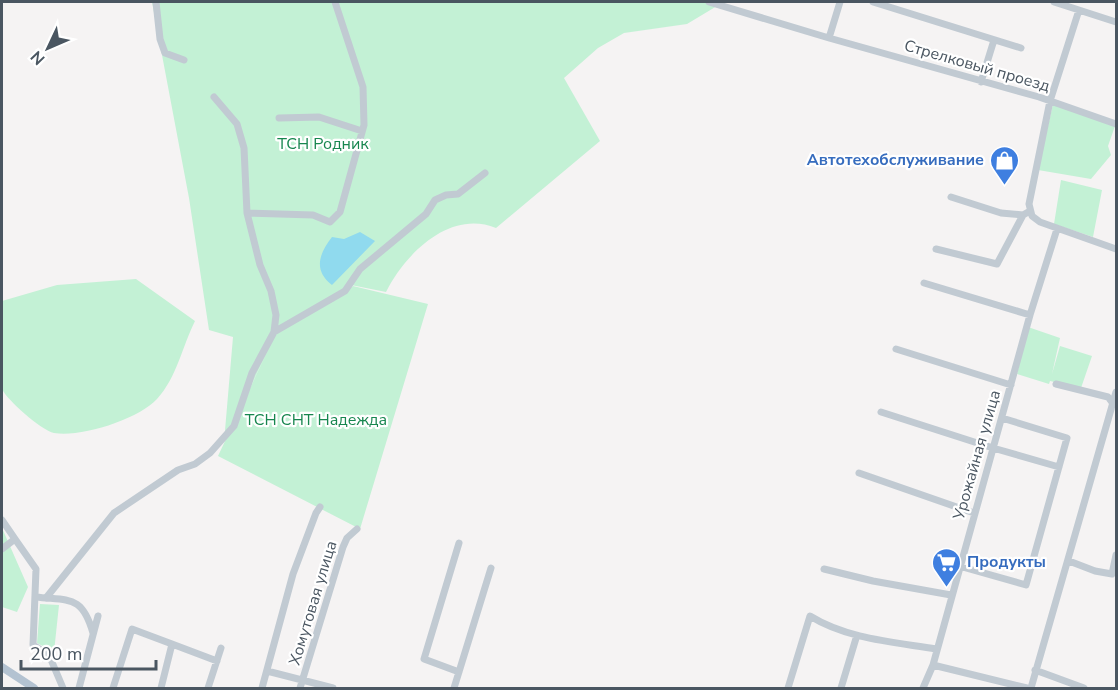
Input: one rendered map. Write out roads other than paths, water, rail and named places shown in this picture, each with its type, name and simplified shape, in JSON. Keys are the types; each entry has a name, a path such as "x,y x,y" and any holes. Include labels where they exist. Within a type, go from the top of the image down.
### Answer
{"main road":[{"path":"2,667 34,688"}],"street":[{"path":"156,2 160,39 165,53 184,60"},
{"path":"247,213 313,215 330,222 340,212 363,131 363,87 335,2"},
{"name":"Стрелковый проезд","path":"709,2 1050,101 1116,124"},
{"path":"829,38 840,2"},
{"path":"873,2 1021,48"},
{"path":"1054,2 1116,22"},
{"path":"936,249 997,264 1027,213 1050,101 1079,10"},
{"path":"981,82 994,40"},
{"path":"46,598 114,513 169,476 195,464 210,453 234,426 252,373 274,332 276,315 271,291 260,265 247,213 244,148 237,124 214,97"},
{"path":"279,118 319,117 363,131"},
{"path":"274,332 345,291 360,269 426,214 435,200 446,195 458,194 485,173"},
{"path":"951,196 1001,213 1027,213 1040,222 1057,229 1116,249"},
{"name":"Урожайная улица","path":"923,688 933,665 1030,315 1057,229"},
{"path":"924,283 1030,315"},
{"path":"896,349 1011,386"},
{"path":"1056,384 1108,397 1114,406"},
{"path":"933,665 1029,688 1069,561 1114,406 1116,392"},
{"path":"882,412 1059,467"},
{"path":"959,566 1026,585 1067,438 1002,418"},
{"path":"859,473 974,513"},
{"path":"262,688 293,574 315,513 320,507"},
{"path":"2,520 36,569 33,645 49,655 63,688"},
{"name":"Хомутовая улица","path":"300,688 343,547 347,538 357,529"},
{"path":"2,549 15,539"},
{"path":"459,543 424,659 459,672"},
{"path":"1069,561 1095,571 1112,574 1116,555"},
{"path":"454,688 491,568"},
{"path":"824,569 951,596"},
{"path":"36,597 72,601 84,609 93,633"},
{"path":"79,688 98,616"},
{"path":"788,688 810,616 826,626 857,635 936,649"},
{"path":"113,688 132,629 217,661"},
{"path":"842,688 857,635"},
{"path":"160,688 172,644"},
{"path":"208,688 221,648"},
{"path":"1035,670 1084,688"},
{"path":"267,671 333,688"}],"water":[{"path":"360,232 375,241 332,285 322,274 320,268 324,250 332,237 344,239"}],"place":[{"name":"Автотехобслуживание","path":"1005,186"},
{"name":"Продукты","path":"946,588"}],"park label":[{"name":"ТСН Родник","path":"323,144"},
{"name":"ТСН СНТ Надежда","path":"316,420"}]}
